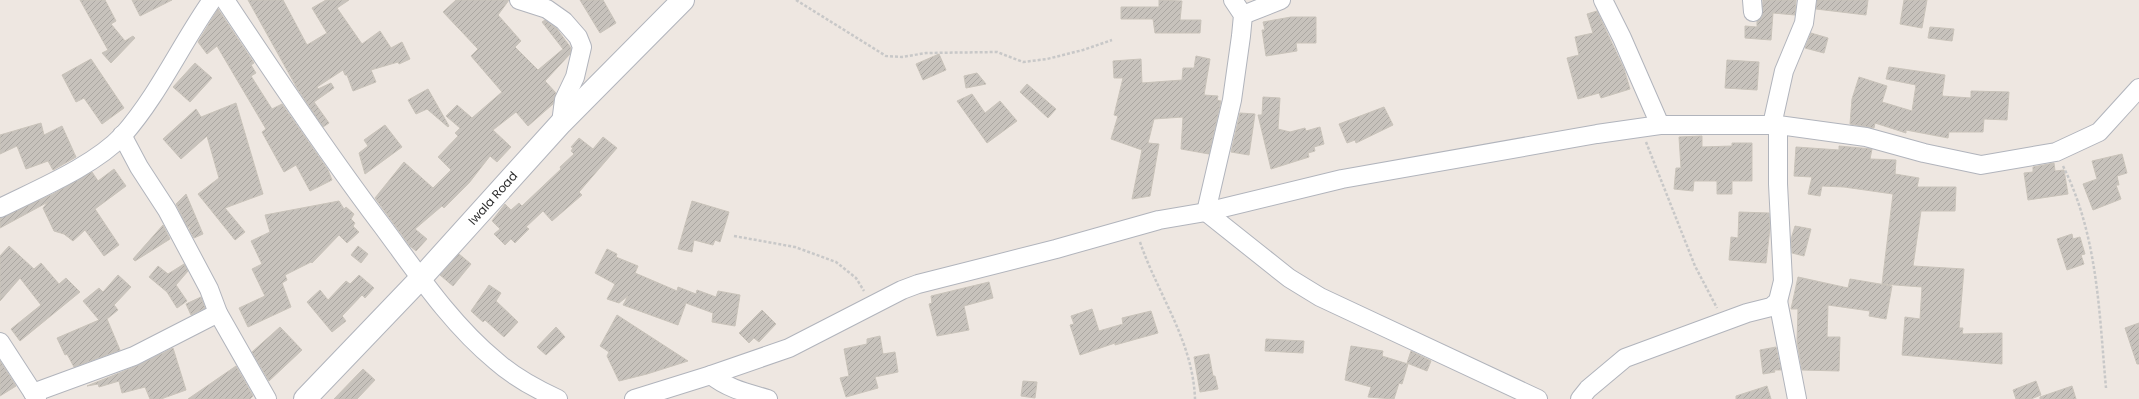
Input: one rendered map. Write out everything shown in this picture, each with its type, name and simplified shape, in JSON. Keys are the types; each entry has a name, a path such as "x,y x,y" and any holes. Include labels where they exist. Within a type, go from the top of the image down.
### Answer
{"street":[{"path":"0,208 58,180 97,156 122,135 152,96 212,0"},
{"path":"225,0 349,182 421,278 463,330 496,362 540,394 558,399"},
{"path":"519,0 547,9 558,17 578,37 582,47 575,77 564,100 561,123"},
{"name":"Iwala Road","path":"305,399 421,278 561,123 683,0"},
{"path":"1206,212 1232,100 1243,15 1233,0"},
{"path":"1243,15 1282,0"},
{"path":"1603,0 1622,38 1660,126"},
{"path":"1797,399 1778,301 1783,281 1775,125 1784,71 1804,23 1807,0"},
{"path":"634,399 711,375 789,348 902,290 918,284 1159,220 1206,212 1342,179 1597,134 1660,126 1775,125 1866,137 1924,153 1980,165 2056,152 2099,132 2139,88"},
{"path":"122,135 139,167 167,210 209,289 218,313 267,399"},
{"path":"1206,212 1289,278 1320,297 1538,399"},
{"path":"1580,399 1588,389 1625,358 1723,321 1771,307 1778,301"},
{"path":"0,342 29,395 134,356 218,313"},
{"path":"711,375 720,383 733,389 768,399"}],"path":[{"path":"796,0 886,56 902,57 926,53 997,52 1023,62 1047,59 1076,52 1112,40"},
{"path":"1641,128 1695,266 1723,321"},
{"path":"2056,152 2072,183 2092,249 2098,289 2106,388"},
{"path":"1134,227 1145,258 1165,296 1190,360 1195,399"},
{"path":"734,236 794,247 836,262 856,278 872,306"}],"building":[{"path":"80,0 105,0 116,21 111,24 125,41 133,36 135,38 111,63 102,53 108,50"},
{"path":"132,0 172,0 140,16"},
{"path":"248,0 283,0 307,45 327,33 312,8 326,0 349,0 337,8 362,44 380,31 391,48 402,42 410,59 399,64 398,62 371,70 376,82 353,91 347,75 345,75 343,70 317,87 318,89 331,83 334,88 314,102 329,123 323,127 297,88"},
{"path":"456,0 509,0 498,15 521,41 515,47 538,70 563,49 542,22 545,20 557,29 571,48 570,54 545,81 556,93 553,104 528,126 516,112 493,130 511,147 497,162 490,156 469,183 444,208 442,206 415,229 427,239 416,251 410,246 375,198 404,162 433,188 451,170 438,157 458,136 455,133 460,128 446,116 457,105 472,118 502,92 471,56 478,49 443,12"},
{"path":"580,0 603,0 616,23 600,33"},
{"path":"1159,0 1182,1 1180,20 1201,20 1200,33 1155,33 1153,19 1121,19 1121,7 1159,7"},
{"path":"1763,0 1796,0 1795,15 1773,13 1771,40 1745,38 1745,26 1757,27 1757,21 1762,17"},
{"path":"1817,0 1868,0 1866,15 1816,9"},
{"path":"1904,0 1927,0 1922,28 1900,24"},
{"path":"218,9 254,63 251,65 256,73 251,76 272,109 282,104 328,170 332,180 310,191 296,165 284,172 262,132 266,129 217,46 207,54 198,42"},
{"path":"1597,11 1624,69 1630,89 1601,98 1599,93 1578,99 1567,58 1579,55 1575,37 1593,33 1587,14"},
{"path":"1291,17 1316,17 1316,43 1296,43 1297,51 1266,56 1262,30 1265,30 1263,22"},
{"path":"1930,27 1954,29 1952,41 1928,38"},
{"path":"1811,33 1828,38 1824,53 1805,48"},
{"path":"939,54 946,70 923,80 916,64"},
{"path":"1196,56 1210,59 1204,95 1218,96 1217,100 1221,101 1209,154 1181,149 1183,117 1154,119 1148,143 1159,144 1150,196 1132,199 1142,150 1111,139 1118,116 1114,115 1123,78 1114,78 1113,61 1141,59 1142,83 1182,80 1183,68 1194,68"},
{"path":"91,59 124,108 102,124 84,98 76,102 62,75"},
{"path":"1727,60 1759,62 1757,90 1725,88"},
{"path":"195,63 212,78 190,102 173,87"},
{"path":"1889,67 1945,75 1942,96 1971,98 1971,91 2009,92 2007,120 1984,119 1983,132 1949,132 1948,138 1906,130 1906,133 1875,123 1874,128 1850,124 1852,99 1859,77 1887,86 1882,102 1912,111 1916,85 1886,79"},
{"path":"977,73 986,84 966,88 964,76"},
{"path":"1027,84 1056,109 1048,118 1020,92"},
{"path":"428,89 449,126 448,127 427,109 416,114 408,100"},
{"path":"972,94 985,113 1000,101 1017,121 987,143 957,101"},
{"path":"1263,97 1280,98 1278,129 1290,132 1305,128 1306,131 1320,127 1324,144 1314,147 1315,151 1308,153 1309,157 1271,169 1258,115 1262,115"},
{"path":"236,103 263,194 225,208 245,232 235,240 198,194 219,178 207,136 181,159 163,139 196,109 201,117"},
{"path":"1384,107 1393,125 1356,143 1355,140 1347,143 1339,124"},
{"path":"1240,113 1255,114 1249,155 1231,152"},
{"path":"41,123 44,135 62,126 76,157 53,170 48,161 26,169 17,146 0,154 0,135"},
{"path":"385,125 402,147 365,174 359,153 368,146 364,140"},
{"path":"1702,136 1702,147 1732,146 1732,143 1752,143 1752,181 1732,181 1732,194 1717,194 1717,181 1694,181 1693,191 1674,189 1676,168 1681,168 1679,137"},
{"path":"603,137 617,148 579,192 582,195 552,221 543,211 526,227 529,229 515,243 511,239 505,245 494,234 500,229 492,221 505,204 511,210 519,203 522,206 561,169 560,167 574,154 571,151 573,148 571,147 579,138 593,149"},
{"path":"1839,146 1872,149 1870,159 1896,160 1895,174 1919,178 1917,187 1956,187 1955,211 1921,211 1913,266 1964,269 1959,328 1963,328 1962,334 2002,333 2002,364 1902,355 1905,317 1920,319 1922,287 1882,284 1893,194 1844,187 1822,186 1820,196 1808,194 1812,177 1794,176 1796,147 1839,150"},
{"path":"2122,154 2127,173 2117,176 2119,185 2116,185 2121,199 2093,210 2083,184 2097,179 2092,161"},
{"path":"2054,163 2055,171 2064,170 2068,194 2028,200 2024,173 2033,172 2033,167"},
{"path":"114,169 126,186 95,209 119,245 104,256 85,230 73,241 64,234 54,231 43,208 48,202 0,228 0,218 53,194 92,172 98,181"},
{"path":"186,194 203,234 194,238 189,229 194,224 188,228 176,204"},
{"path":"339,201 344,209 346,207 354,214 351,219 355,223 353,226 359,232 347,243 339,235 312,263 311,262 285,275 287,280 282,283 291,307 248,327 239,308 265,296 252,269 262,264 251,241 270,232 265,215"},
{"path":"692,201 729,212 720,242 715,240 713,245 694,240 692,252 678,249"},
{"path":"1739,212 1769,213 1770,228 1766,263 1729,260 1731,237 1738,238"},
{"path":"163,225 170,239 135,261 133,259"},
{"path":"1795,226 1811,229 1804,256 1792,253 1791,239"},
{"path":"2072,234 2073,239 2080,237 2085,254 2081,255 2084,264 2067,270 2057,239"},
{"path":"9,246 34,269 41,263 59,284 66,278 80,292 20,341 11,329 41,305 20,278 0,301 0,256"},
{"path":"358,246 368,254 361,263 351,255"},
{"path":"607,249 617,254 616,257 638,266 635,273 677,291 678,287 696,294 697,290 716,297 718,291 740,295 735,326 712,322 713,313 686,303 678,325 623,305 628,296 619,303 607,299 615,284 595,273"},
{"path":"459,254 471,264 453,286 440,275"},
{"path":"184,264 188,271 176,285 187,301 177,308 167,292 149,277 158,266 168,274"},
{"path":"118,275 131,287 114,305 118,310 107,319 120,350 74,367 67,354 65,355 57,338 99,320 83,301 99,288 103,292"},
{"path":"359,275 374,288 365,298 362,295 342,316 346,321 332,332 307,302 320,290 328,300 346,281 350,284"},
{"path":"1798,277 1848,288 1850,279 1892,286 1886,319 1869,316 1870,311 1828,305 1827,337 1840,337 1839,371 1802,370 1797,342 1798,309 1791,309"},
{"path":"989,282 993,298 964,306 969,330 937,336 929,304 932,303 931,296"},
{"path":"489,285 501,293 496,301 518,322 504,337 485,320 483,322 471,311"},
{"path":"201,297 205,308 191,315 186,304"},
{"path":"1092,309 1099,331 1123,324 1122,318 1151,311 1158,333 1115,345 1115,343 1080,355 1070,325 1074,324 1071,316"},
{"path":"762,310 776,324 759,342 754,338 749,343 739,333"},
{"path":"617,315 688,361 619,381 607,356 609,352 600,346"},
{"path":"2139,323 2139,364 2137,364 2125,328"},
{"path":"280,327 302,350 269,381 252,352"},
{"path":"556,327 565,337 546,355 537,347"},
{"path":"880,336 883,354 895,352 898,372 875,377 878,388 846,397 840,378 849,376 844,349 867,344 867,339"},
{"path":"1266,339 1304,341 1303,353 1265,351"},
{"path":"1351,346 1383,351 1382,356 1408,364 1402,384 1399,383 1394,399 1368,397 1371,387 1345,380"},
{"path":"1776,347 1781,370 1774,370 1775,372 1763,374 1760,350"},
{"path":"173,348 186,390 161,399 150,399 145,387 122,393 119,381 99,387 98,384 87,386 139,365"},
{"path":"1411,351 1431,361 1427,371 1407,363"},
{"path":"1209,354 1213,376 1215,376 1218,389 1200,392 1194,357"},
{"path":"0,361 16,386 0,396"},
{"path":"236,366 253,396 250,399 188,399"},
{"path":"363,369 375,380 357,399 334,399"},
{"path":"1023,381 1037,382 1035,398 1021,396"},
{"path":"2036,381 2041,395 2031,399 2016,399 2013,390"},
{"path":"1767,386 1771,399 1736,399 1736,396"},
{"path":"2072,386 2076,399 2040,399 2040,397"}]}
